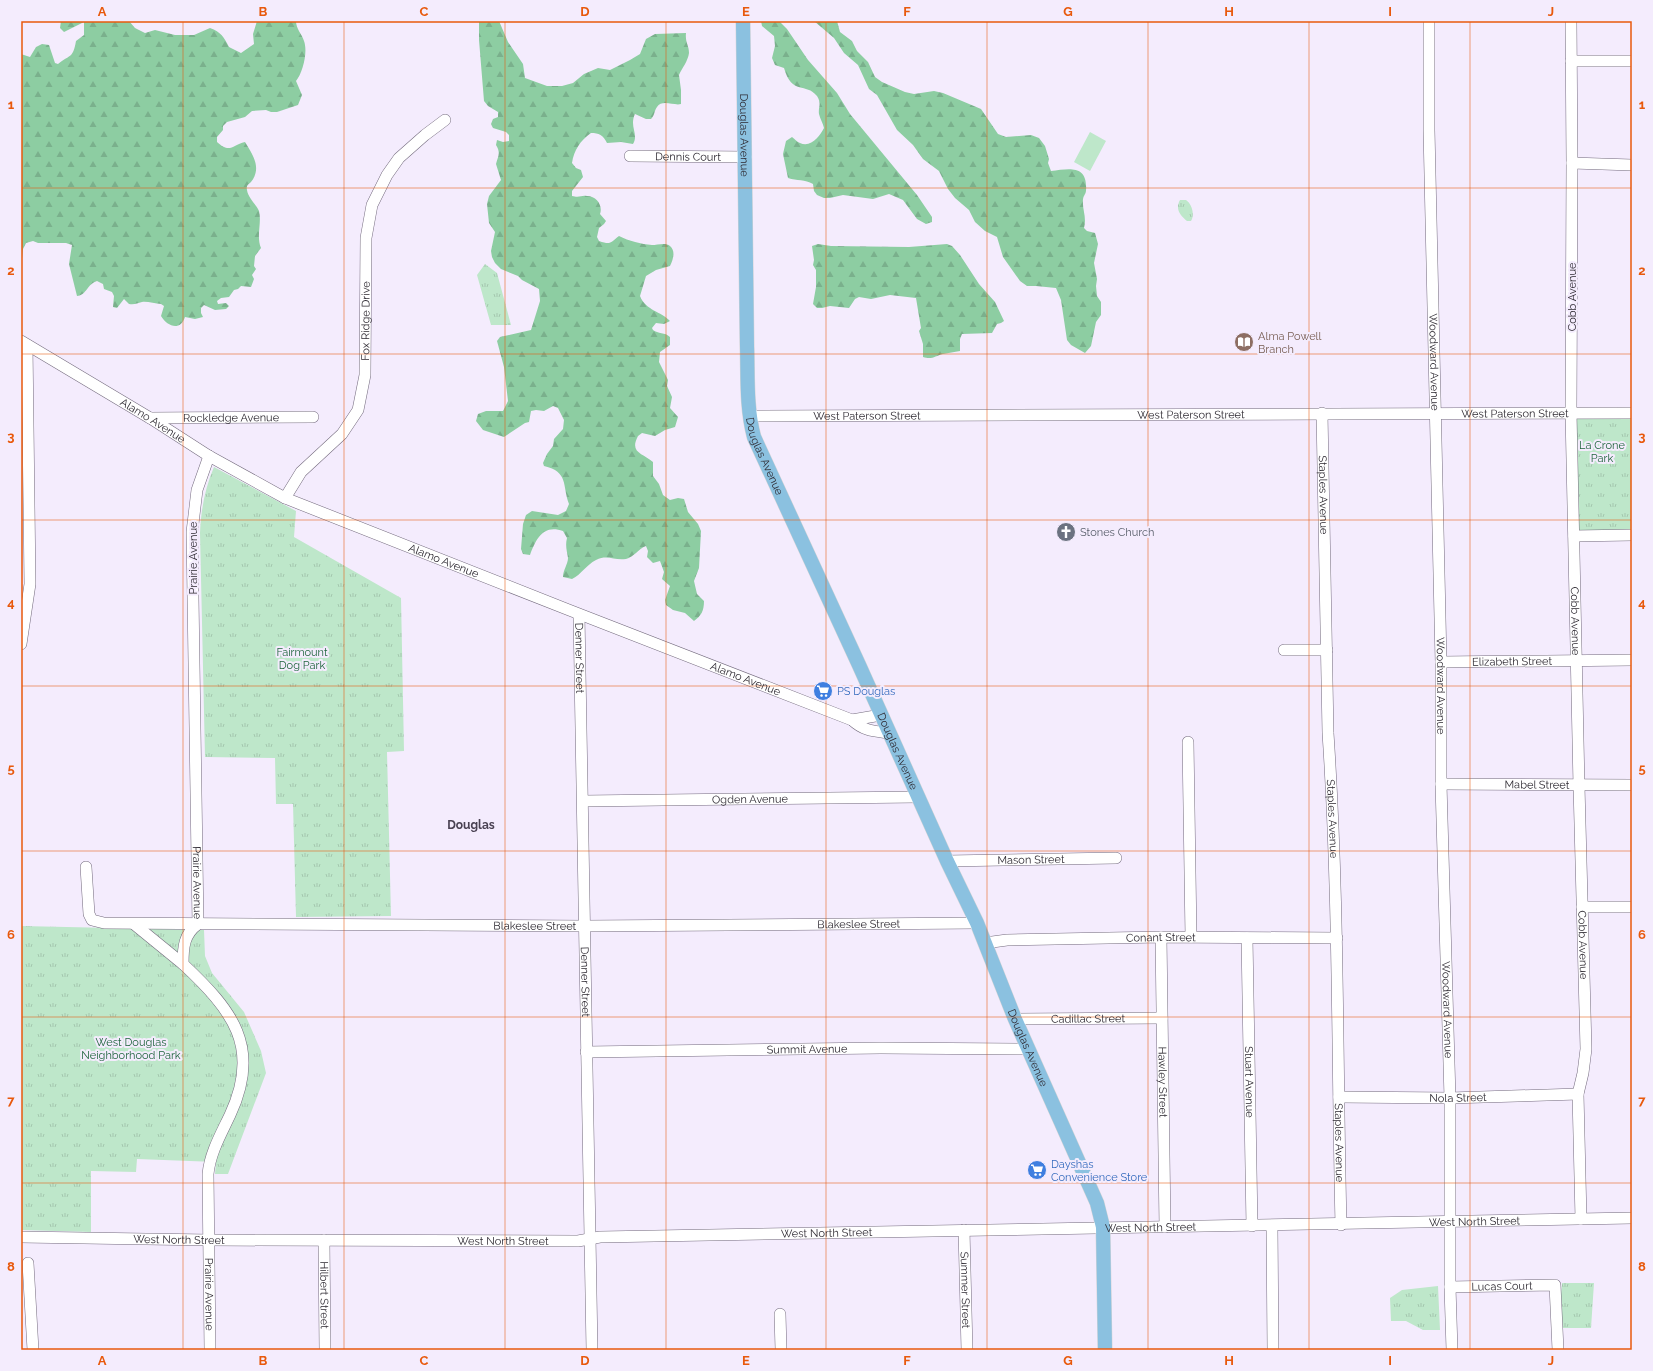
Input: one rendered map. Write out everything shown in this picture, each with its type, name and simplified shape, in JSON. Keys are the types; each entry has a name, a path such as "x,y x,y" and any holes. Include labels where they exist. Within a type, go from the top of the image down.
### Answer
{"main road":[{"name":"Douglas Avenue","path":"744,21 747,346 750,416 754,437 947,861 977,923 1015,1019 1097,1203 1103,1227 1105,1350"}],"street":[{"name":"Woodward Avenue","path":"1429,21 1429,130 1436,412 1441,784 1450,1098 1450,1287 1452,1350"},
{"name":"Cobb Avenue","path":"1571,21 1571,413 1586,1049 1583,1073 1578,1094 1581,1219"},
{"path":"1571,61 1632,61"},
{"name":"Fox Ridge Drive","path":"285,498 301,472 342,434 358,410 365,375 366,238 372,205 387,175 398,158 445,120"},
{"name":"Dennis Court","path":"630,156 746,157"},
{"path":"1572,163 1632,165"},
{"path":"21,644 30,584 24,343"},
{"name":"Alamo Avenue","path":"24,343 150,418 209,456 285,498 579,615 852,720 859,727 870,731 889,733"},
{"name":"West Paterson Street","path":"750,416 1436,412 1632,413"},
{"name":"Staples Avenue","path":"1322,413 1328,733 1337,938 1341,1225"},
{"name":"Rockledge Avenue","path":"150,418 313,417"},
{"name":"Prairie Avenue","path":"209,456 197,490 192,532 198,924 190,931 184,942 183,964 224,1008 233,1023 243,1050 243,1079 239,1093 209,1162 210,1350"},
{"path":"1574,536 1632,535"},
{"name":"Denner Street","path":"579,615 592,1350"},
{"path":"1284,650 1327,650"},
{"name":"Elizabeth Street","path":"1440,662 1632,660"},
{"path":"852,720 881,715"},
{"path":"1188,742 1191,937"},
{"name":"Mabel Street","path":"1441,784 1579,786 1632,785"},
{"name":"Ogden Avenue","path":"583,801 918,797"},
{"name":"Mason Street","path":"947,861 1116,858"},
{"name":"Blakeslee Street","path":"86,867 89,914 92,920 104,924 585,926 977,923"},
{"path":"1582,907 1632,908"},
{"path":"134,924 183,964"},
{"name":"Conant Street","path":"985,943 1007,940 1161,937 1337,938"},
{"name":"Hawley Street","path":"1161,937 1165,1227"},
{"name":"Stuart Avenue","path":"1247,938 1252,1226"},
{"name":"Cadillac Street","path":"1015,1019 1162,1018"},
{"name":"Summit Avenue","path":"586,1052 881,1048 1028,1049"},
{"name":"Nola Street","path":"1339,1097 1450,1098 1578,1094"},
{"name":"West North Street","path":"21,1237 209,1240 578,1241 608,1237 1103,1227 1341,1225 1450,1221 1632,1218"},
{"path":"1272,1226 1273,1350"},
{"name":"Summer Street","path":"964,1230 967,1350"},
{"name":"Hilbert Street","path":"324,1240 325,1350"},
{"path":"28,1263 33,1350"},
{"name":"Lucas Court","path":"1450,1287 1555,1284 1558,1350"},
{"path":"780,1314 781,1350"}],"green space":[{"path":"61,21 129,21 135,28 145,33 155,30 175,35 194,35 210,28 222,35 229,47 241,53 254,44 253,34 257,21 296,21 305,46 303,67 296,81 302,95 298,105 277,112 266,110 252,111 245,117 227,122 217,137 217,142 221,146 228,148 245,142 251,152 255,162 256,172 247,188 249,196 259,211 260,216 259,239 261,248 255,256 254,266 256,269 252,275 254,279 251,287 241,286 234,290 229,297 221,298 217,301 218,304 226,303 229,306 226,309 215,310 204,305 201,308 203,317 195,319 185,317 180,325 173,326 161,316 164,306 161,304 144,302 129,304 124,299 117,308 113,307 114,296 112,292 104,289 103,284 97,281 91,284 83,294 77,296 69,264 72,245 66,243 38,243 33,241 26,243 23,249 21,268 21,54 30,57 36,47 42,44 49,45 55,63 58,64 71,55 76,41 84,35 84,22 64,32 60,28"},
{"path":"479,21 499,21 508,42 523,64 525,78 547,86 562,86 573,83 584,74 598,68 610,70 640,54 646,39 655,34 686,33 689,53 679,75 681,104 662,103 656,108 651,119 646,119 635,114 633,123 635,140 633,144 621,142 607,143 602,136 596,133 591,133 587,136 578,146 573,158 572,163 576,168 581,170 583,177 572,191 572,196 591,196 600,205 600,214 606,221 599,228 597,237 599,241 610,243 619,236 644,244 666,244 673,250 673,258 670,266 656,270 646,276 640,296 646,305 670,321 664,324 656,323 652,328 655,331 666,334 670,337 670,345 660,352 659,362 668,380 667,386 672,397 670,408 678,417 675,427 665,430 655,436 642,433 638,436 635,446 638,452 653,462 653,476 659,484 663,495 670,500 678,498 684,499 688,512 698,524 701,531 699,568 694,581 697,594 704,601 704,605 702,613 694,621 685,613 673,610 666,605 665,600 670,586 662,579 664,572 660,561 653,563 647,557 648,551 646,546 626,559 600,558 589,564 579,575 572,579 563,577 568,558 566,546 567,538 563,531 556,529 545,531 541,534 530,555 523,554 521,549 523,524 526,515 532,511 558,515 566,511 569,504 561,476 552,469 544,466 543,463 553,446 554,439 563,429 564,420 558,408 553,406 544,411 531,411 529,422 525,423 504,437 483,430 476,421 478,414 486,411 503,411 508,401 504,367 497,341 500,337 531,330 540,301 539,289 522,280 518,276 501,269 492,257 491,251 495,232 489,223 487,204 489,196 501,180 496,164 499,152 496,145 497,140 503,142 509,141 509,135 506,132 493,128 491,124 493,119 498,117 498,112 488,106 484,101"},
{"path":"761,21 779,21 787,29 808,60 837,93 850,114 917,195 932,217 932,222 926,224 917,219 903,200 889,194 873,199 843,195 824,198 817,195 814,191 813,184 807,181 788,178 783,154 786,141 792,137 799,143 808,144 818,138 824,128 819,114 820,103 817,96 813,92 795,85 787,77 784,68 775,65 772,58 775,46 774,36 762,26"},
{"path":"814,21 837,21 840,32 852,41 857,51 868,62 875,77 882,82 905,92 914,94 934,91 943,93 981,109 998,134 1006,137 1031,135 1039,138 1045,146 1051,171 1071,169 1081,172 1086,182 1086,191 1083,199 1085,220 1084,228 1087,231 1095,233 1098,244 1094,263 1097,279 1097,296 1101,302 1101,315 1096,322 1091,346 1085,353 1071,345 1067,340 1061,300 1056,288 1027,286 1020,281 1003,257 997,237 985,231 975,222 969,210 955,198 948,189 939,171 923,159 913,145 897,130 877,95 869,89 858,65 844,53 834,38"},
{"path":"1090,132 1106,141 1090,171 1074,162"},
{"path":"1180,200 1186,200 1190,204 1193,213 1191,221 1187,221 1179,212 1178,206"},
{"path":"818,244 831,246 909,247 947,244 952,246 960,255 979,284 995,302 1004,321 997,324 992,333 962,334 960,339 960,351 931,358 923,357 923,344 919,331 921,328 916,298 890,295 871,299 859,297 855,299 849,308 830,306 817,308 813,304 816,287 816,270 813,265 814,260 812,246"},
{"path":"485,264 497,273 511,325 491,325 477,275"},
{"name":"La Crone Park","path":"1571,413 1632,413 1632,535 1574,536"},
{"name":"Fairmount Dog Park","path":"214,467 296,511 294,537 401,598 404,751 387,752 391,916 296,917 293,804 276,804 275,758 205,757 200,533 204,499"},
{"name":"West Douglas Neighborhood Park","path":"21,926 204,930 205,956 212,973 244,1012 261,1051 266,1073 228,1174 215,1174 216,1162 137,1159 136,1172 91,1171 91,1232 21,1230"},
{"path":"1562,1283 1594,1283 1591,1328 1558,1328"},
{"path":"1438,1286 1440,1330 1423,1330 1406,1321 1391,1321 1390,1298 1402,1290"}],"place":[{"name":"Alma Powell Branch","path":"1244,342"},
{"name":"Stones Church","path":"1066,532"},
{"name":"PS Douglas","path":"823,691"},
{"name":"Dayshas Convenience Store","path":"1037,1170"}],"district":[{"name":"Douglas","path":"471,825"}]}
